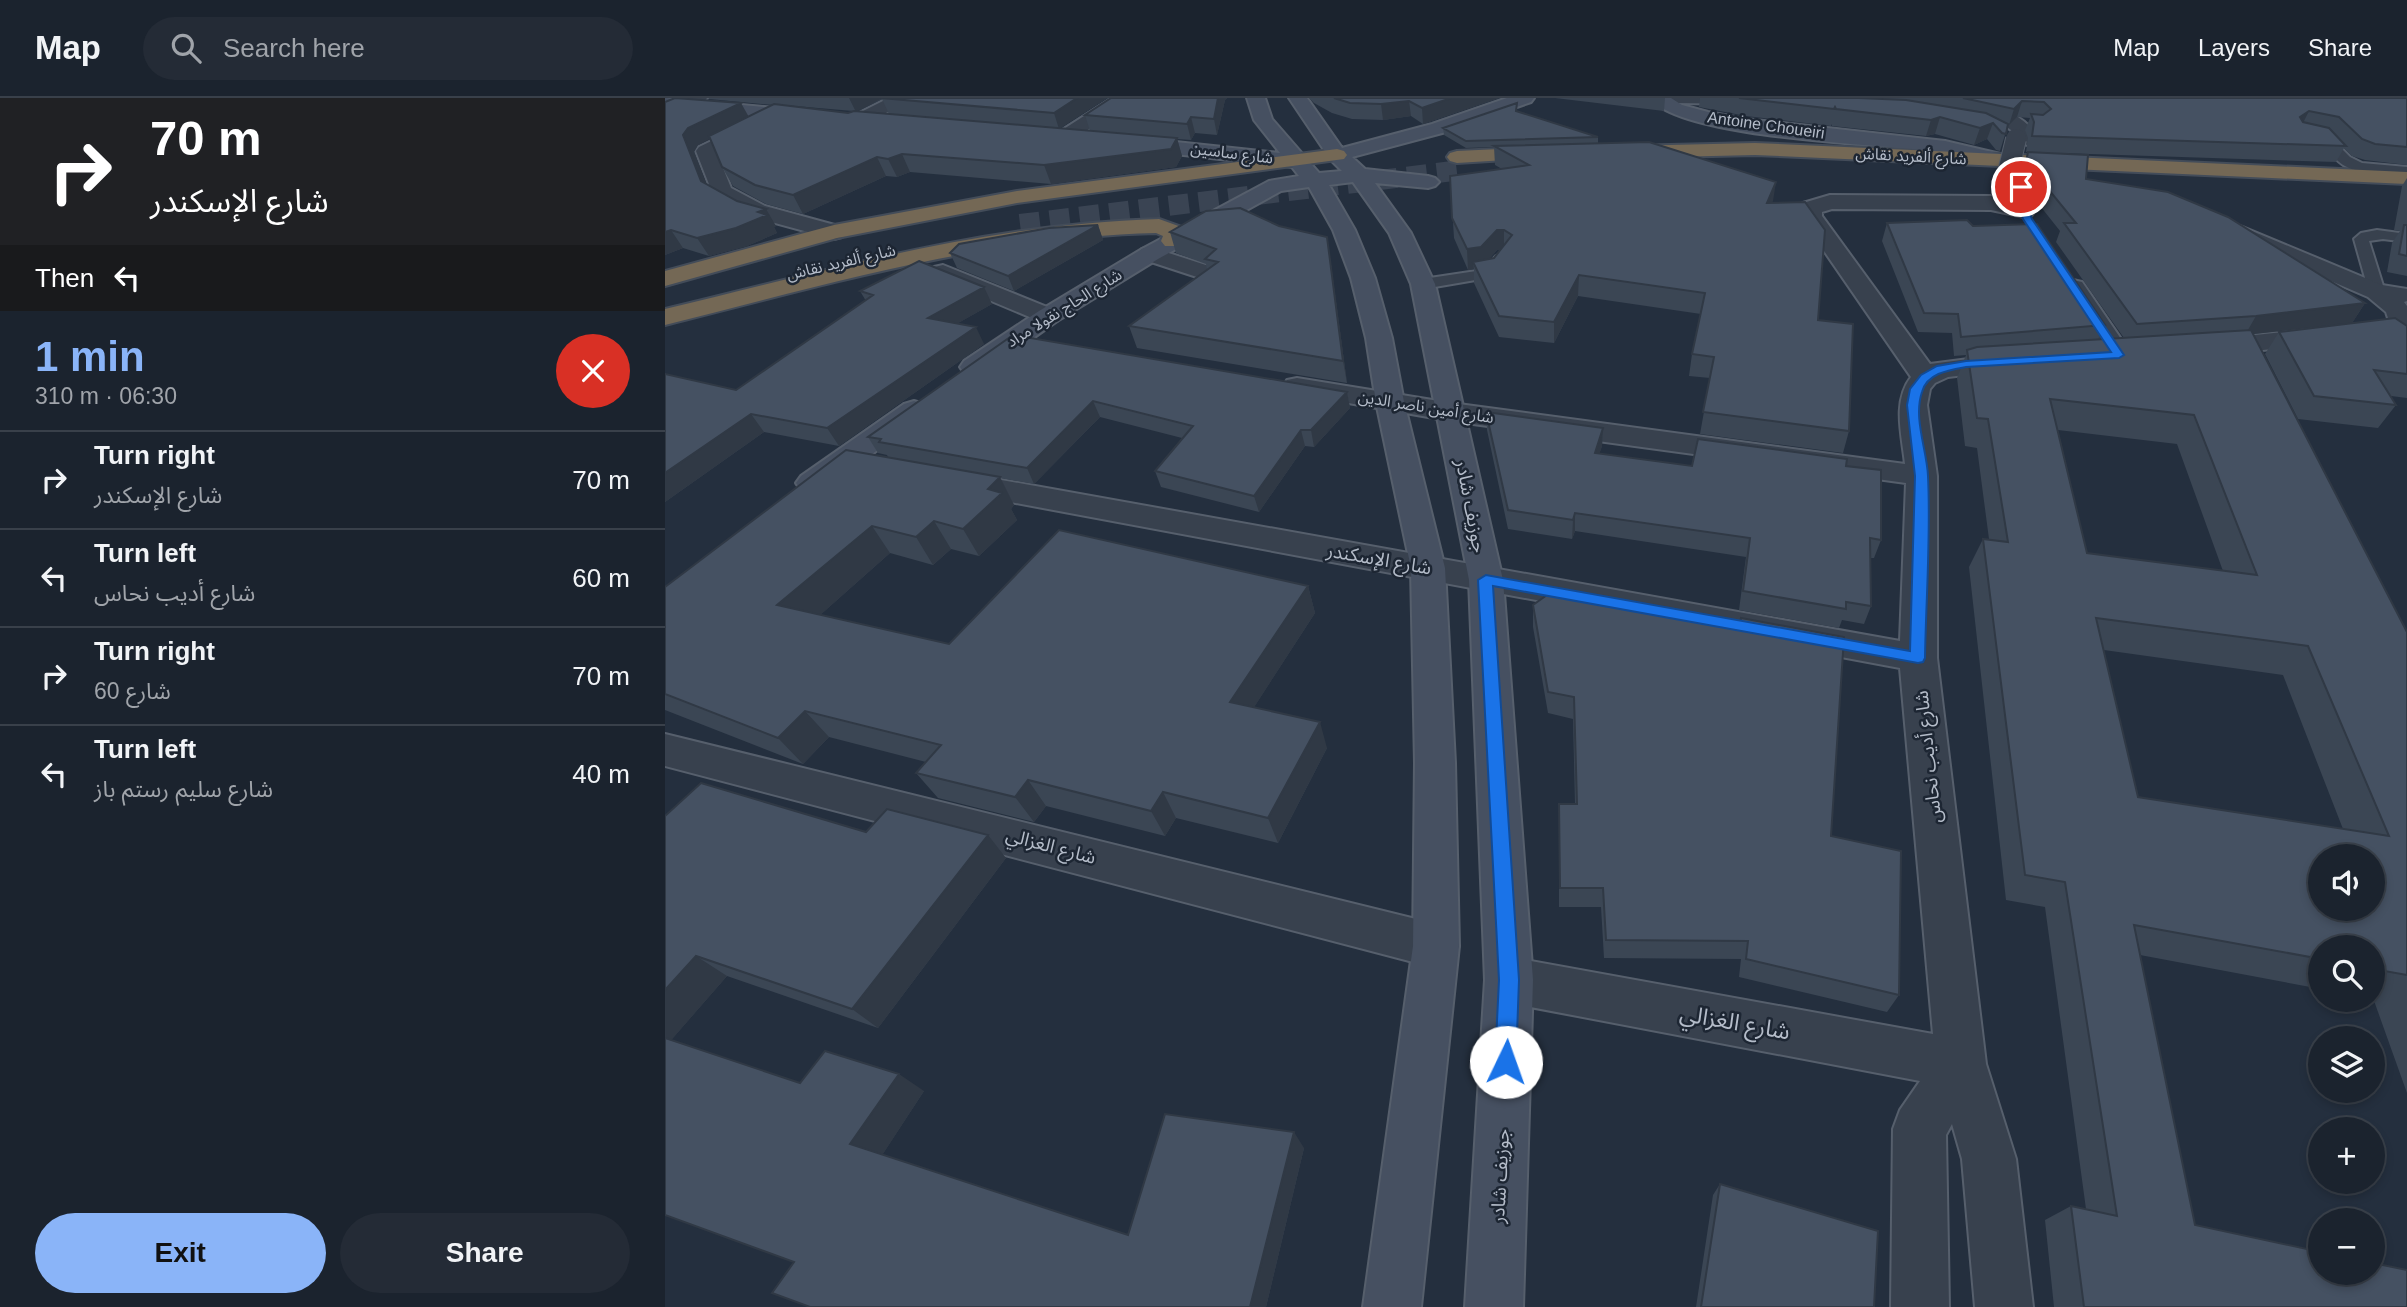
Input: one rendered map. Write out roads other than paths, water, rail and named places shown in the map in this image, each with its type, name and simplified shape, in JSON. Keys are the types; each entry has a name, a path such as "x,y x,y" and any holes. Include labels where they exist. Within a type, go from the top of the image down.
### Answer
{"highway":[{"name":"شارع ألفريد نقاش","path":"2407,177 1755,149 1611,159 1772,163 2135,186 2407,197"},
{"path":"665,279 834,232 1020,217 1312,178 1338,155"},
{"path":"1455,173 1556,160"},
{"path":"1657,172 1772,163"},
{"name":"شارع ألفريد نقاش","path":"665,291 824,249 1020,217"},
{"name":"شارع ألفريد نقاش","path":"665,309 805,268 1020,217"},
{"path":"665,317 903,258 1020,217 1159,226 1176,233 1173,242"}],"main road":[{"path":"1256,98 1263,120 1312,178 1344,230 1363,278 1379,338 1428,568 1435,762 1436,946 1392,1307"},
{"name":"Antoine Choueiri","path":"1659,98 1663,104 1683,113 1757,126 1947,147 2002,160"},
{"path":"1338,155 1440,128 1516,100"},
{"path":"1302,104 1340,122"},
{"name":"جوزيف شادر","path":"1302,104 1338,155 1359,175 1400,233 1423,284 1486,580 1509,980 1494,1307"},
{"path":"678,105 898,125"},
{"path":"1196,149 1224,146 1248,138 1261,128 1263,120"},
{"path":"1372,127 1440,128"},
{"path":"1428,182 1403,172 1396,158 1406,146 1440,128"},
{"name":"شارع ساسين","path":"1056,137 1196,149 1312,178"},
{"path":"1312,178 1359,175 1428,182 1455,173"},
{"path":"1400,233 1399,224 1409,205 1434,191 1455,173"},
{"name":"شارع الحاج نقولا مراد","path":"786,503 841,461 1048,316 1150,254 1266,190 1312,178"}],"street":[{"path":"843,121 903,98"},
{"path":"1056,137 1125,98"},
{"path":"1672,98 1773,99"},
{"path":"1934,100 1969,105 2025,132 2014,207 1831,202 1815,205 1809,212 1925,377 1941,369 1966,364 2035,360"},
{"path":"776,115 706,151 723,192 757,211 834,232"},
{"path":"2182,350 2251,358 2405,328 2403,316 2395,305 2377,292 2210,220"},
{"path":"1150,254 1203,272"},
{"path":"2061,270 2132,354 2091,356"},
{"path":"943,272 1048,316"},
{"path":"2377,292 2407,296"},
{"path":"1014,338 1055,345"},
{"name":"شارع أديب نحاس","path":"1925,377 1916,389 1913,405 1922,476 1918,658 1961,1064 1989,1159 2004,1307"},
{"name":"شارع أمين ناصر الدين","path":"1270,382 1451,412 1922,476"},
{"path":"841,461 882,469"},
{"name":"شارع الإسكندر","path":"923,476 1918,658"},
{"name":"شارع الغزالي","path":"665,750 1436,946"},
{"name":"شارع الغزالي","path":"1509,980 1961,1064"},
{"path":"1920,1307 1919,1129 1961,1064"}],"lane":[{"path":"2300,134 2325,139 2346,161 2362,167 2407,171"},
{"path":"2377,292 2361,239 2367,235 2378,234 2407,238"},
{"path":"1423,284 1488,274 1503,256"}],"tunnel":[{"path":"1020,224 1461,170"}]}
